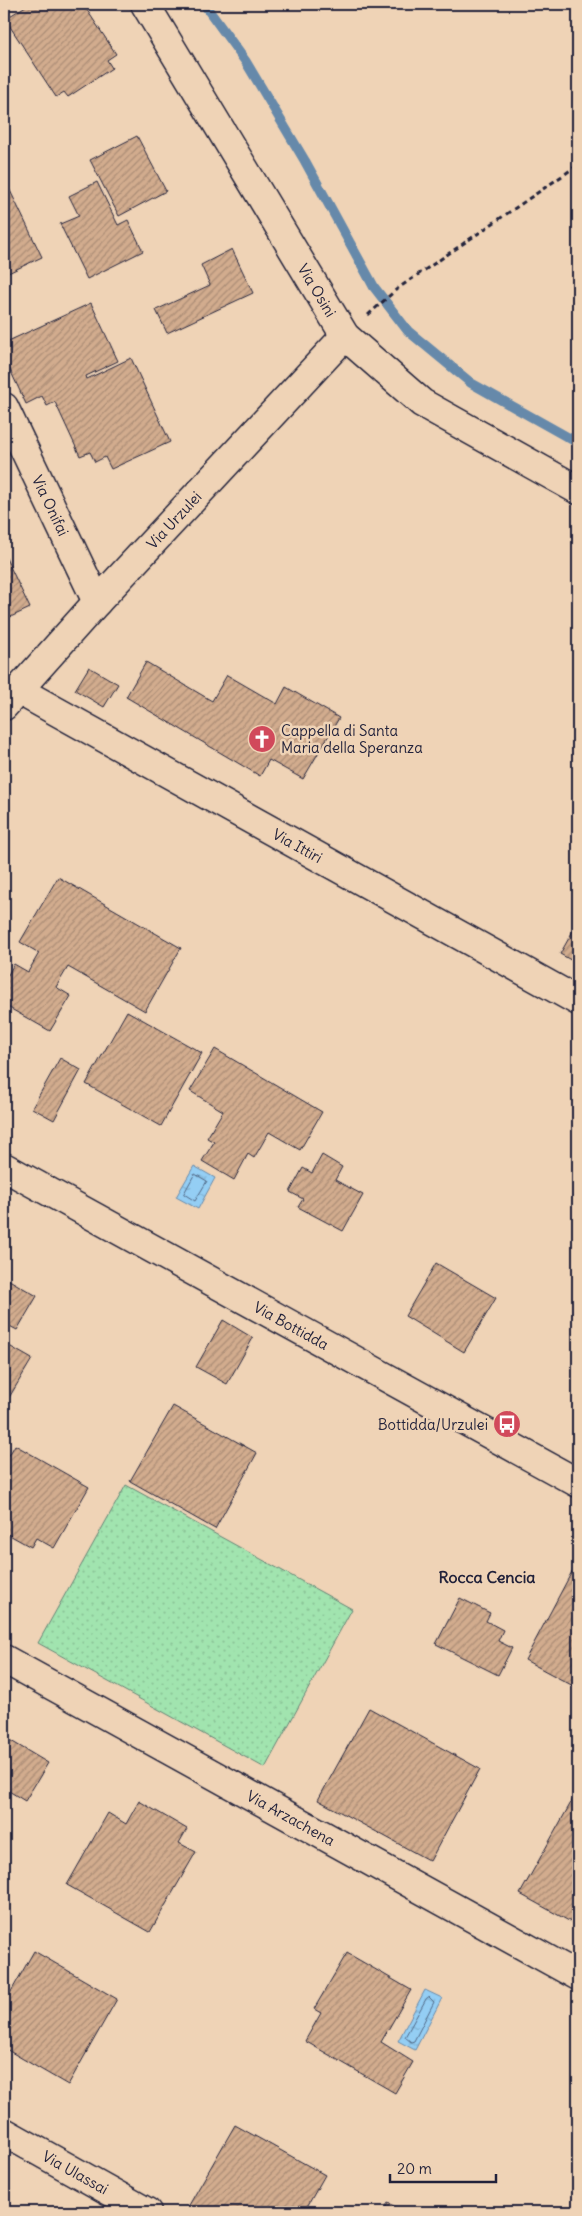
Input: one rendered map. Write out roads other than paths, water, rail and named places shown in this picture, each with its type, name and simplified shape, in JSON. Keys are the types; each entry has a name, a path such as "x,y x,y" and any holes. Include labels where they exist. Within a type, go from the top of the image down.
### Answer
{"street":[{"name":"Via Osini","path":"145,4 346,336 422,403 578,490"},
{"name":"Via Urzulei","path":"11,698 97,602 346,336"},
{"name":"Via Onifai","path":"4,407 97,602"},
{"name":"Via Ittiri","path":"11,698 578,1001"},
{"name":"Via Bottidda","path":"4,1166 578,1483"},
{"name":"Via Arzachena","path":"4,1659 578,1976"},
{"name":"Via Ulassai","path":"4,2132 147,2212"}],"water":[{"path":"194,1166 215,1178 198,1209 176,1197"},
{"path":"425,1990 442,1998 415,2050 398,2041"}],"waterway":[{"path":"204,4 246,62 305,161 374,287 408,331 471,383 578,443"}],"place":[{"name":"Cappella di Santa Maria della Speranza","path":"262,739"},
{"name":"Bottidda/Urzulei","path":"507,1424"}],"district":[{"name":"Rocca Cencia","path":"487,1577"}]}
